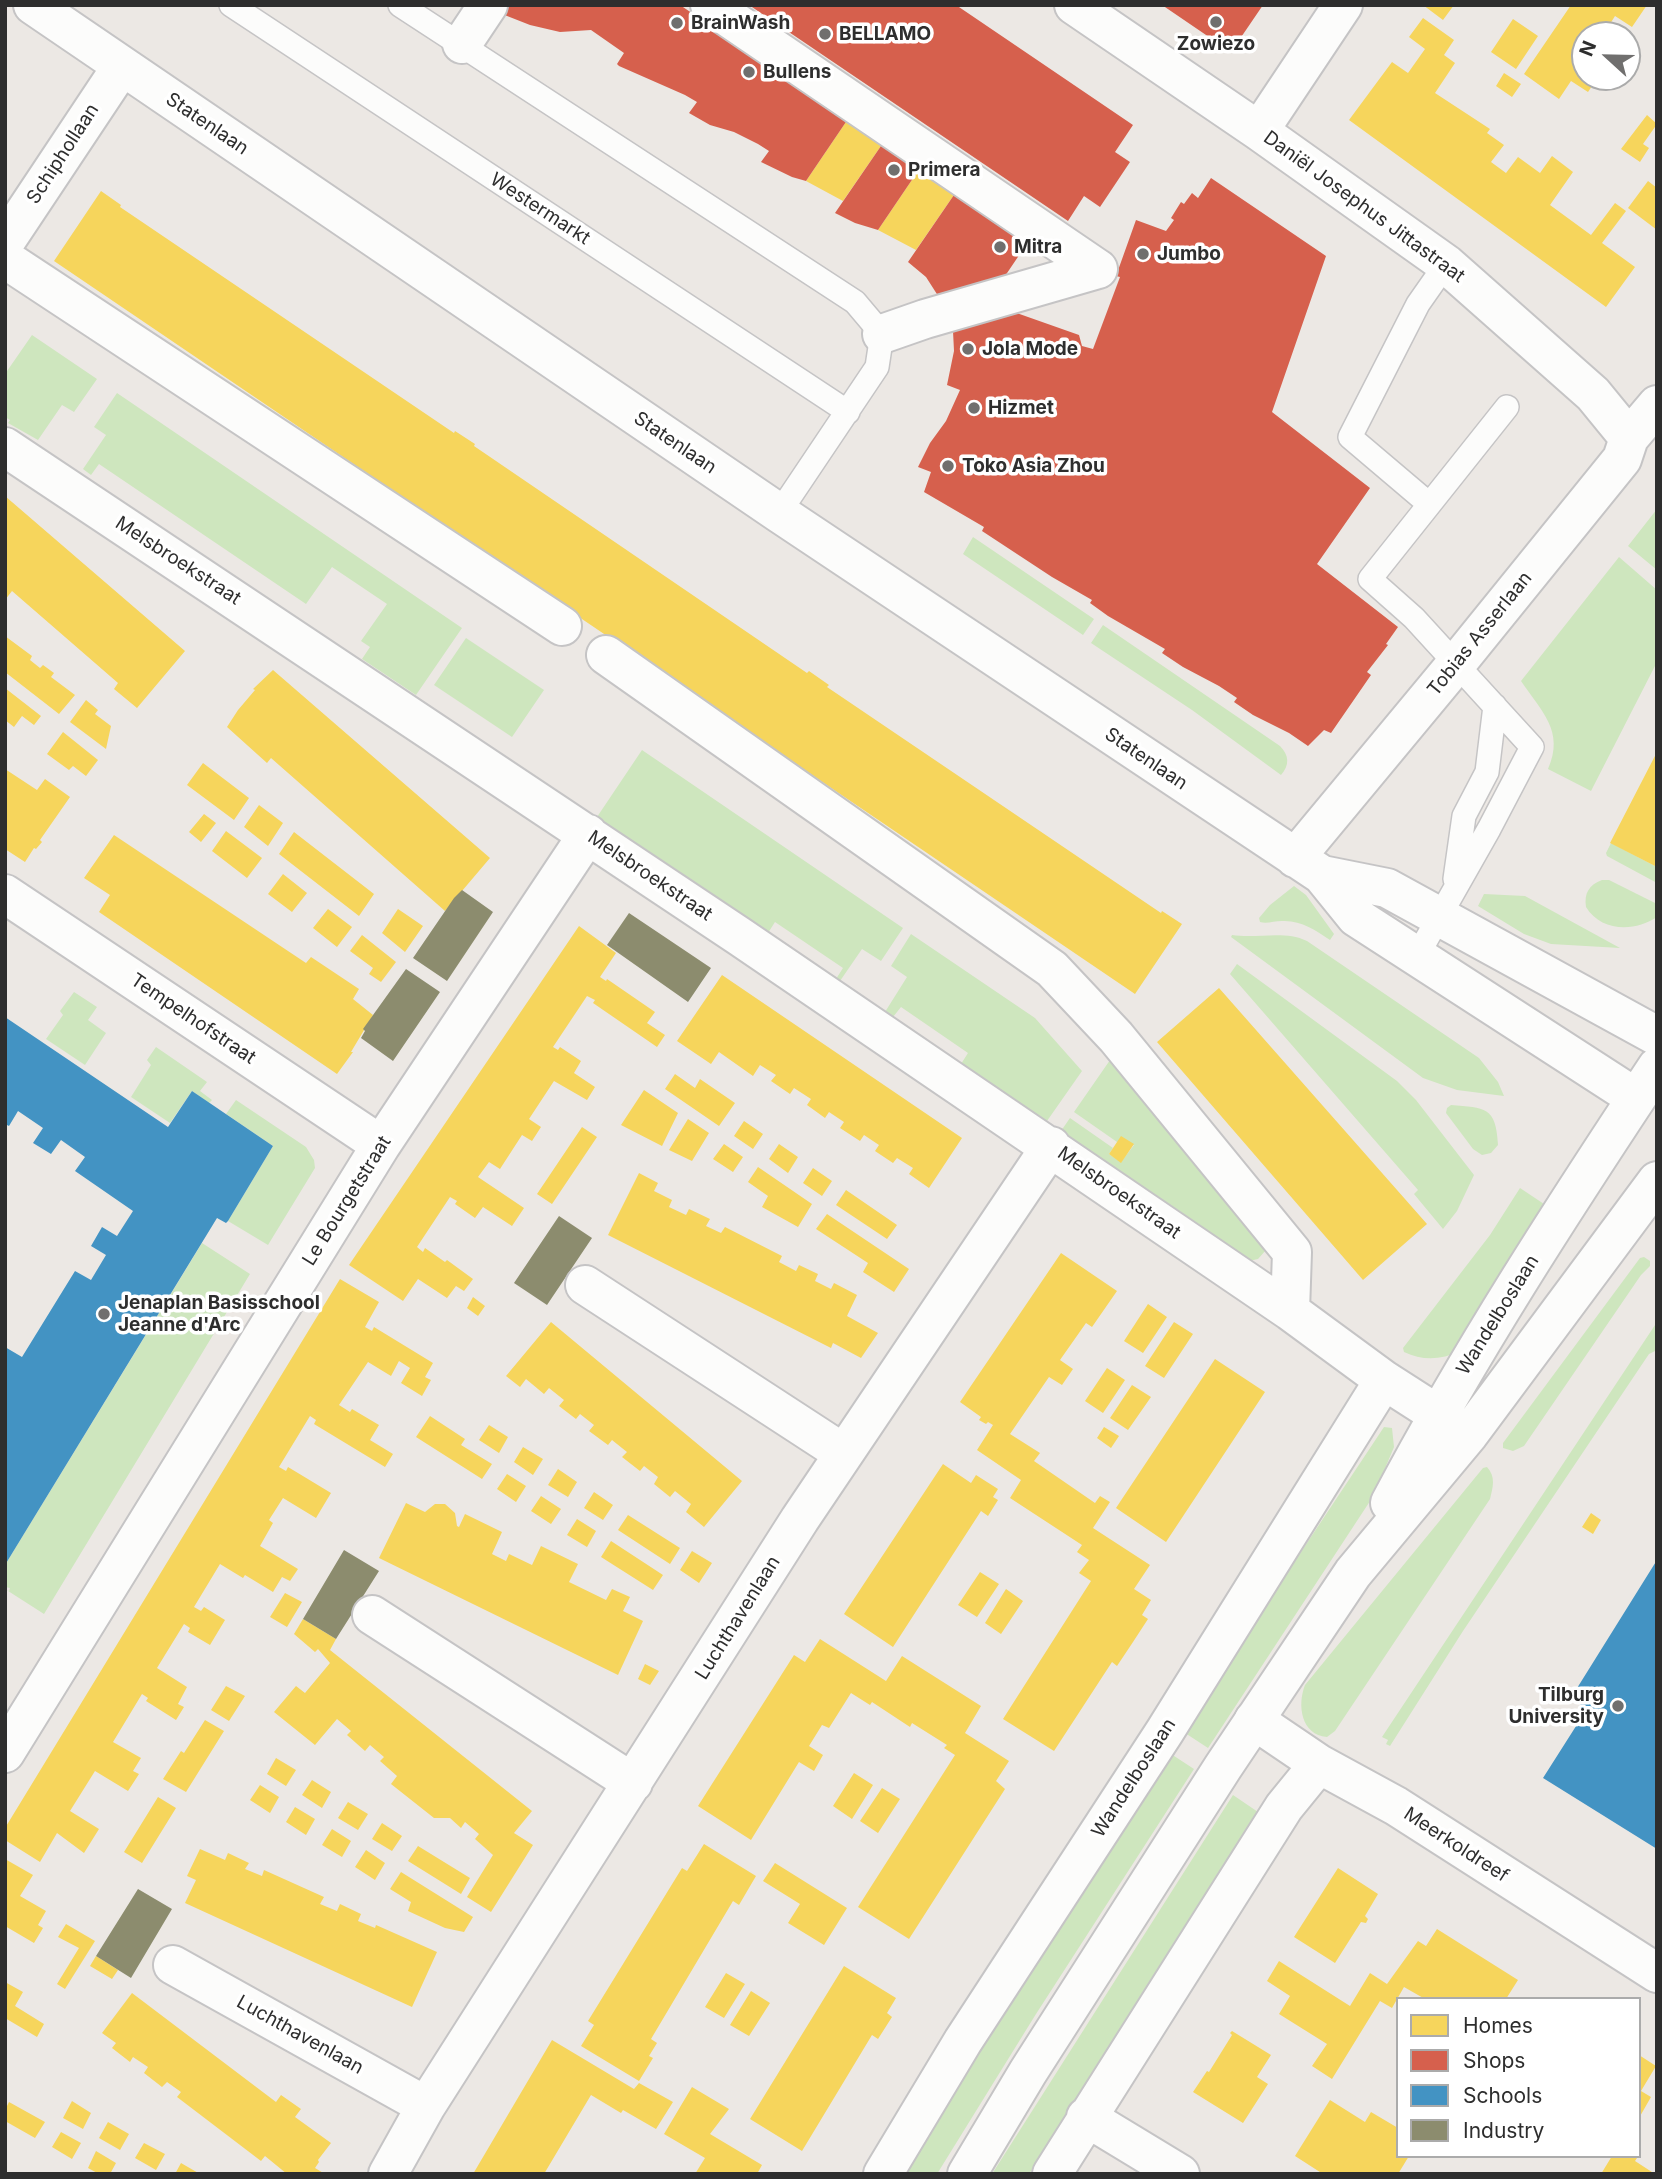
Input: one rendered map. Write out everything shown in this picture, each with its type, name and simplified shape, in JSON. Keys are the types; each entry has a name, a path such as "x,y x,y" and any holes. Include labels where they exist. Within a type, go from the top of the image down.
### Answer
{"street":[{"name":"Statenlaan","path":"33,5 779,513 1309,866 1356,917 1417,956 1650,1091"},
{"path":"462,44 488,5"},
{"path":"710,5 1098,269 881,334"},
{"name":"Daniël Josephus Jittastraat","path":"1074,5 1259,131 1446,264 1593,394 1629,438"},
{"path":"1259,131 1343,5"},
{"name":"Schiphollaan","path":"5,242 122,66"},
{"path":"5,259 562,626"},
{"name":"Tobias Asserlaan","path":"1309,866 1456,664 1622,459 1629,438 1657,405"},
{"name":"Melsbroekstraat","path":"5,447 588,834 1051,1146 1290,1311 1384,1380 1453,1424"},
{"path":"606,655 1052,969 1116,1037 1292,1252 1290,1311"},
{"name":"Le Bourgetstraat","path":"5,1753 381,1145 588,834"},
{"name":"Statenlaan","path":"1309,866 1445,906 1657,1036"},
{"name":"Tempelhofstraat","path":"5,894 381,1145"},
{"name":"Wandelboslaan","path":"1453,1424 1553,1226 1650,1091"},
{"name":"Luchthavenlaan","path":"388,2174 426,2106 843,1453 1051,1146"},
{"name":"Wandelboslaan","path":"967,2174 1028,2072 1254,1720 1453,1424 1657,1181"},
{"path":"585,1284 843,1453"},
{"name":"Wandelboslaan","path":"883,2174 963,2041 1165,1731 1384,1380"},
{"path":"372,1615 634,1783"},
{"name":"Meerkoldreef","path":"1254,1720 1319,1764 1396,1806 1657,1973"},
{"path":"1052,2174 1284,1807 1319,1764"},
{"name":"Luchthavenlaan","path":"173,1965 426,2106"},
{"path":"1086,2117 1180,2174"}],"lane":[{"name":"Westermarkt","path":"231,5 848,412"},
{"path":"400,5 855,302 881,334 877,367 779,513"},
{"path":"1430,504 1350,437 1418,304 1446,264"},
{"path":"1417,956 1532,747 1414,618 1370,579 1507,407"},
{"path":"1445,906 1464,816 1487,772 1494,706"}],"green space":[{"path":"32,335 97,379 74,412 62,405 38,440 8,423 10,420 5,417 5,374"},
{"path":"117,393 462,628 416,695 362,659 370,647 361,641 387,604 332,567 306,604 99,464 91,475 83,469 106,435 94,427"},
{"path":"1657,509 1657,570 1628,546"},
{"path":"973,537 1094,619 1083,635 963,554"},
{"path":"1619,557 1657,590 1657,662 1591,791 1548,769 1553,756 1552,732 1543,712 1521,681"},
{"path":"1103,625 1280,746 1287,760 1281,775 1192,710 1091,643"},
{"path":"466,638 544,690 512,737 434,685"},
{"path":"642,750 903,928 881,961 862,949 840,981 836,979 843,968 775,922 768,933 597,817"},
{"path":"1611,843 1657,867 1657,883 1607,856"},
{"path":"1602,880 1609,880 1657,904 1657,917 1629,927 1600,921 1586,907 1586,902 1588,890"},
{"path":"1294,886 1306,895 1334,934 1330,940 1295,922 1260,922 1259,918 1270,905"},
{"path":"1484,894 1525,896 1620,948 1551,944 1524,934 1478,906"},
{"path":"911,934 1035,1018 1082,1071 1047,1121 961,1064 968,1053 901,1007 893,1017 885,1012 907,977 891,966"},
{"path":"1280,935 1307,941 1479,1058 1498,1082 1504,1096 1457,1090 1423,1078 1231,937"},
{"path":"1237,964 1397,1081 1416,1100 1474,1175 1457,1211 1443,1229 1414,1194 1418,1190 1230,974"},
{"path":"74,992 97,1007 88,1020 106,1033 85,1065 46,1039 63,1015 60,1011"},
{"path":"156,1047 207,1082 200,1091 212,1100 209,1103 192,1091 170,1123 131,1097 151,1065 147,1060"},
{"path":"1117,1050 1266,1250 1258,1259 1244,1259 1245,1256 1214,1235 1212,1237 1199,1228 1200,1225 1061,1131 1070,1118 1113,1148 1109,1154 1121,1162 1134,1145 1117,1142 1074,1112"},
{"path":"236,1100 306,1147 314,1160 315,1168 268,1245 228,1221 273,1146 226,1114"},
{"path":"1451,1105 1480,1109 1491,1116 1495,1123 1498,1145 1491,1153 1482,1155 1473,1149 1446,1113"},
{"path":"1520,1188 1547,1206 1460,1351 1432,1358 1404,1352 1403,1348 1490,1235"},
{"path":"202,1243 250,1274 44,1614 5,1589 9,1591 10,1588 5,1587 5,1565"},
{"path":"1644,1257 1650,1261 1650,1266 1641,1275 1524,1446 1513,1451 1503,1448 1503,1443 1640,1258"},
{"path":"1657,1322 1657,1350 1649,1354 1463,1631 1390,1746 1386,1744 1388,1740 1382,1737"},
{"path":"1384,1427 1392,1428 1394,1447 1374,1495 1208,1748 1182,1731"},
{"path":"1487,1467 1493,1478 1490,1499 1335,1731 1327,1737 1311,1731 1303,1718 1301,1701 1305,1685 1483,1468"},
{"path":"1168,1752 1194,1769 1036,2014 937,2174 901,2174"},
{"path":"1233,1795 1258,1812 1029,2174 992,2174"}],"building: Homes":[{"path":"1423,5 1454,5 1443,20"},
{"path":"1571,5 1647,5 1636,21 1623,21 1615,16 1612,21 1571,21 1571,81 1559,99 1524,74"},
{"path":"1423,18 1454,40 1444,55 1455,63 1435,93 1490,129 1487,133 1504,145 1491,162 1506,173 1518,157 1540,173 1552,156 1573,172 1550,205 1591,235 1615,203 1626,211 1602,243 1635,267 1606,307 1349,120 1392,62 1408,73 1425,49 1409,37"},
{"path":"1513,19 1538,36 1516,69 1491,52"},
{"path":"1504,73 1521,84 1512,97 1496,86"},
{"path":"1647,115 1657,124 1643,144 1649,148 1640,162 1621,149"},
{"path":"848,119 883,143 843,201 806,181"},
{"path":"920,168 956,192 916,250 878,230"},
{"path":"1648,181 1657,188 1657,230 1628,208"},
{"path":"101,191 121,205 120,207 454,433 455,431 475,444 474,446 807,673 809,671 829,685 827,687 1161,913 1162,911 1182,924 1135,994 54,261"},
{"path":"5,496 185,651 137,708 114,689 118,683 12,591 5,600"},
{"path":"5,636 32,656 30,660 40,668 43,665 54,673 51,677 75,695 59,714 5,672"},
{"path":"273,670 490,858 445,911 271,758 267,763 227,727 255,690 253,689"},
{"path":"5,688 41,716 34,725 22,716 14,727 5,720"},
{"path":"86,700 98,710 95,714 111,726 106,749 70,722"},
{"path":"63,732 98,760 86,776 73,766 69,770 47,754"},
{"path":"1657,752 1657,867 1610,843"},
{"path":"203,763 249,798 234,820 187,785"},
{"path":"5,769 37,790 45,779 70,797 40,840 42,842 34,848 25,862 5,849"},
{"path":"259,805 283,823 268,846 244,827"},
{"path":"204,814 216,823 201,842 189,832"},
{"path":"226,831 262,858 247,878 212,851"},
{"path":"294,832 374,894 359,916 279,854"},
{"path":"114,835 306,963 311,957 359,989 353,999 373,1015 353,1052 337,1074 99,912 110,895 84,878"},
{"path":"283,874 307,893 292,912 268,894"},
{"path":"328,909 352,927 337,947 313,928"},
{"path":"398,909 423,926 405,952 382,933"},
{"path":"579,926 616,953 600,977 655,1012 647,1023 665,1035 657,1047 593,1003 595,1000 587,996 553,1047 558,1050 560,1047 581,1061 574,1073 595,1087 587,1100 554,1081 529,1119 541,1127 532,1141 522,1135 500,1169 489,1162 478,1177 524,1208 512,1226 483,1207 475,1218 455,1204 457,1201 450,1197 417,1247 423,1252 425,1248 445,1262 447,1260 473,1279 464,1291 456,1286 447,1298 418,1279 403,1301 349,1265"},
{"path":"362,935 396,962 381,982 369,974 373,968 350,951"},
{"path":"722,975 962,1138 929,1188 909,1174 913,1168 897,1158 893,1163 875,1151 879,1145 864,1135 860,1141 840,1128 844,1122 829,1112 825,1118 807,1105 811,1099 794,1088 790,1094 771,1081 776,1075 760,1065 753,1076 719,1052 711,1064 677,1041"},
{"path":"1219,988 1427,1224 1363,1280 1157,1042"},
{"path":"675,1074 695,1088 700,1079 735,1103 719,1126 665,1089"},
{"path":"644,1090 678,1113 662,1146 621,1125"},
{"path":"688,1119 709,1133 692,1161 669,1150"},
{"path":"744,1121 763,1134 753,1149 734,1136"},
{"path":"582,1127 597,1137 552,1204 537,1194"},
{"path":"1121,1136 1134,1144 1121,1163 1109,1154"},
{"path":"724,1144 743,1157 733,1172 713,1159"},
{"path":"779,1144 798,1157 788,1173 769,1159"},
{"path":"758,1167 812,1204 798,1227 762,1207 768,1196 748,1182"},
{"path":"813,1168 832,1181 822,1196 803,1183"},
{"path":"639,1173 658,1183 654,1191 672,1200 669,1207 686,1215 689,1209 710,1219 706,1226 721,1233 725,1227 782,1256 779,1262 796,1271 799,1265 818,1274 815,1281 831,1289 834,1283 857,1295 847,1316 878,1333 861,1358 833,1343 831,1348 608,1235"},
{"path":"846,1190 897,1225 887,1239 836,1205"},
{"path":"827,1214 909,1269 894,1292 863,1272 868,1263 816,1229"},
{"path":"1061,1253 1117,1291 1092,1327 1086,1323 1060,1360 1073,1369 1062,1385 1049,1377 1010,1434 1040,1453 1034,1461 1095,1503 1100,1496 1110,1502 1093,1528 1150,1565 1134,1589 1151,1600 1142,1615 1148,1619 1117,1666 1112,1662 1054,1751 1003,1719 1091,1581 1079,1573 1089,1560 1077,1552 1082,1545 1010,1498 1021,1480 977,1450 993,1425 979,1420 981,1417 960,1402"},
{"path":"340,1279 379,1302 365,1327 372,1331 374,1327 433,1363 425,1377 431,1380 422,1396 401,1383 410,1368 399,1361 391,1376 368,1362 339,1405 350,1412 352,1409 379,1425 370,1440 393,1454 385,1467 314,1424 316,1420 310,1416 279,1467 286,1471 288,1467 331,1493 316,1518 283,1498 269,1520 273,1523 260,1546 298,1569 290,1581 282,1577 273,1592 220,1564 194,1607 201,1611 204,1607 225,1620 210,1645 188,1632 190,1628 184,1624 157,1668 187,1687 178,1704 184,1707 176,1720 146,1701 148,1698 142,1694 113,1742 141,1758 133,1771 139,1774 128,1791 95,1771 70,1811 99,1829 84,1853 57,1833 40,1862 5,1840 5,1828"},
{"path":"473,1297 485,1306 478,1316 467,1308"},
{"path":"1148,1304 1167,1317 1143,1353 1124,1341"},
{"path":"551,1322 742,1481 704,1527 686,1512 691,1504 675,1491 670,1497 654,1484 658,1477 644,1466 640,1471 622,1457 627,1452 612,1440 608,1445 589,1431 594,1425 580,1414 576,1419 559,1406 564,1400 549,1388 544,1394 526,1379 520,1387 506,1376"},
{"path":"1174,1322 1193,1334 1164,1378 1145,1366"},
{"path":"1215,1359 1265,1392 1166,1542 1116,1508"},
{"path":"1107,1368 1125,1380 1103,1413 1085,1401"},
{"path":"1132,1385 1151,1397 1128,1430 1110,1418"},
{"path":"430,1416 465,1439 461,1445 492,1464 482,1479 416,1437"},
{"path":"489,1425 508,1437 499,1453 479,1440"},
{"path":"1104,1427 1119,1436 1111,1448 1097,1438"},
{"path":"523,1447 543,1459 533,1475 514,1462"},
{"path":"943,1464 971,1483 976,1475 998,1489 993,1497 998,1500 988,1516 981,1511 893,1647 844,1614"},
{"path":"558,1469 577,1482 568,1497 548,1485"},
{"path":"507,1474 526,1486 516,1502 497,1489"},
{"path":"594,1492 613,1505 603,1520 584,1508"},
{"path":"541,1496 561,1509 551,1524 531,1511"},
{"path":"406,1503 425,1512 435,1504 445,1504 455,1513 459,1527 465,1514 502,1532 492,1554 506,1561 509,1554 532,1565 541,1546 578,1564 569,1582 606,1600 612,1589 630,1597 623,1611 643,1621 618,1675 379,1558"},
{"path":"1591,1513 1601,1520 1593,1534 1582,1527"},
{"path":"628,1515 680,1548 670,1564 618,1530"},
{"path":"577,1519 596,1531 587,1547 567,1535"},
{"path":"611,1541 663,1575 653,1590 601,1557"},
{"path":"692,1551 712,1563 699,1583 680,1570"},
{"path":"980,1572 999,1584 977,1617 958,1605"},
{"path":"1006,1589 1023,1601 1001,1634 985,1623"},
{"path":"285,1593 302,1602 287,1627 270,1617"},
{"path":"303,1619 336,1639 330,1650 532,1811 514,1833 533,1845 491,1912 467,1897 493,1855 475,1839 479,1834 465,1822 461,1828 450,1818 434,1818 391,1784 397,1776 380,1761 384,1757 370,1745 365,1751 347,1735 351,1731 337,1719 315,1745 274,1712 296,1686 305,1693 330,1663 318,1649 315,1652 294,1634"},
{"path":"820,1639 886,1681 902,1656 981,1706 965,1733 1009,1761 996,1781 1005,1789 909,1939 858,1907 955,1755 944,1748 947,1745 912,1723 910,1727 872,1702 870,1705 851,1693 829,1728 822,1725 809,1746 823,1755 814,1771 799,1762 751,1840 698,1806 794,1655 805,1662"},
{"path":"645,1664 659,1671 650,1685 638,1679"},
{"path":"226,1686 245,1696 229,1721 211,1710"},
{"path":"205,1720 224,1731 186,1792 163,1779"},
{"path":"276,1758 296,1770 286,1786 267,1774"},
{"path":"854,1773 873,1785 852,1819 833,1806"},
{"path":"312,1780 331,1792 322,1808 302,1795"},
{"path":"260,1785 279,1797 270,1813 250,1800"},
{"path":"882,1788 900,1799 878,1833 860,1821"},
{"path":"158,1797 176,1808 142,1863 124,1852"},
{"path":"348,1802 368,1814 358,1830 338,1818"},
{"path":"295,1807 315,1819 306,1835 286,1822"},
{"path":"382,1823 402,1836 392,1851 372,1839"},
{"path":"332,1829 351,1841 342,1857 322,1845"},
{"path":"704,1844 756,1876 739,1905 733,1901 651,2039 657,2043 649,2056 653,2058 639,2081 581,2046 594,2025 588,2021 682,1868 687,1871"},
{"path":"418,1846 470,1878 461,1894 408,1861"},
{"path":"200,1849 225,1860 228,1853 249,1863 245,1869 262,1876 264,1870 324,1897 320,1904 337,1911 340,1904 361,1914 358,1921 375,1928 376,1925 437,1952 412,2007 185,1903 196,1880 187,1876"},
{"path":"366,1850 385,1863 375,1880 355,1867"},
{"path":"5,1859 33,1875 20,1896 46,1911 38,1925 43,1928 34,1943 5,1926"},
{"path":"775,1863 847,1908 824,1945 788,1923 800,1904 763,1881"},
{"path":"1338,1868 1378,1894 1365,1916 1368,1919 1366,1923 1361,1922 1335,1963 1294,1937"},
{"path":"401,1872 473,1917 464,1932 445,1928 408,1911 411,1902 390,1889"},
{"path":"66,1924 95,1941 65,1989 57,1984 79,1948 58,1937"},
{"path":"1437,1929 1518,1980 1507,1997 1422,1997 1404,1987 1392,2008 1380,2001 1332,2079 1312,2066 1327,2044 1279,2014 1290,1996 1267,1981 1279,1961 1350,2006 1370,1973 1387,1984 1418,1941 1426,1946"},
{"path":"96,1956 118,1970 112,1979 90,1966"},
{"path":"844,1966 896,1998 887,2013 892,2017 878,2039 872,2035 802,2151 750,2119"},
{"path":"726,1973 745,1984 724,2018 705,2007"},
{"path":"5,1982 23,1992 15,2006 44,2024 37,2037 5,2018"},
{"path":"751,1991 770,2003 749,2036 730,2025"},
{"path":"132,1993 276,2102 281,2095 301,2109 295,2117 331,2143 315,2168 325,2174 287,2174 265,2156 261,2161 177,2097 181,2092 167,2082 162,2087 144,2073 148,2067 133,2057 130,2062 112,2048 116,2043 102,2033"},
{"path":"1232,2031 1271,2055 1257,2077 1268,2084 1243,2123 1193,2092 1207,2071 1209,2072"},
{"path":"552,2040 634,2089 639,2083 673,2102 656,2129 591,2095 544,2174 473,2174"},
{"path":"1641,2056 1656,2066 1641,2091"},
{"path":"692,2087 729,2109 710,2134 762,2165 757,2174 695,2174 705,2158 664,2134"},
{"path":"1641,2091 1651,2097 1641,2114"},
{"path":"1330,2100 1365,2122 1371,2112 1396,2127 1396,2158 1408,2158 1398,2174 1323,2174 1295,2156"},
{"path":"72,2101 91,2113 83,2129 63,2118"},
{"path":"9,2102 45,2122 35,2138 5,2121 5,2110"},
{"path":"108,2122 129,2134 120,2150 99,2138"},
{"path":"61,2132 81,2143 72,2159 52,2147"},
{"path":"144,2143 165,2154 156,2170 135,2158"},
{"path":"96,2151 116,2163 110,2174 99,2174 88,2168"},
{"path":"1611,2158 1637,2158 1635,2161 1655,2174 1601,2174"},
{"path":"181,2163 200,2174 175,2174"}],"building: Shops":[{"path":"507,5 680,5 848,119 806,181 792,177 761,162 769,151 758,144 734,132 710,125 689,113 697,102 619,66 617,64 624,53 591,30 560,32 530,25 502,14"},
{"path":"749,5 956,5 1133,125 1115,152 1130,162 1100,207 1084,196 1068,221"},
{"path":"1162,5 1263,5 1231,52"},
{"path":"883,143 920,168 878,230 835,213"},
{"path":"1211,178 1326,256 1272,412 1370,488 1317,564 1398,627 1367,672 1371,675 1331,733 1324,730 1308,746 1253,715 1234,702 1237,698 1162,653 1165,649 1108,616 1090,603 1092,600 982,531 984,527 924,492 931,472 918,467 930,443 946,421 960,390 947,385 954,351 953,331 1011,311 1079,335 1082,346 1093,349 1120,277 1116,276 1136,220 1166,231 1181,202 1184,204 1192,193 1198,198"},
{"path":"956,192 1028,242 1001,282 942,302 926,277 908,262"}],"building: Schools":[{"name":"Jenaplan Basisschool Jeanne d'Arc","path":"5,1017 168,1127 192,1091 273,1146 228,1221 226,1223 217,1218 5,1565 5,1347 22,1357 75,1271 91,1280 106,1255 91,1246 102,1227 117,1236 133,1211 75,1171 85,1157 61,1140 51,1154 33,1143 43,1128 18,1111 9,1126 5,1124"},
{"name":"Tilburg University","path":"1657,1560 1657,1849 1543,1778 1578,1723 1576,1712 1584,1699 1574,1693"}],"building: Industry":[{"path":"462,890 493,912 447,981 413,958"},
{"path":"629,913 711,968 688,1002 607,945"},
{"path":"406,969 440,992 393,1061 361,1038 365,1031 363,1029"},
{"path":"559,1216 592,1238 547,1305 514,1283"},
{"path":"344,1550 379,1571 336,1639 303,1619"},
{"path":"138,1889 172,1909 131,1978 96,1956"}],"place":[{"name":"Zowiezo","path":"1216,22"},
{"name":"BrainWash","path":"677,23"},
{"name":"BELLAMO","path":"825,34"},
{"name":"Bullens","path":"749,72"},
{"name":"Primera","path":"894,170"},
{"name":"Mitra","path":"1000,247"},
{"name":"Jumbo","path":"1143,254"},
{"name":"Jola Mode","path":"968,349"},
{"name":"Hizmet","path":"974,408"},
{"name":"Toko Asia Zhou","path":"948,466"},
{"name":"Jenaplan Basisschool Jeanne d'Arc","path":"104,1314"},
{"name":"Tilburg University","path":"1618,1706"}]}
